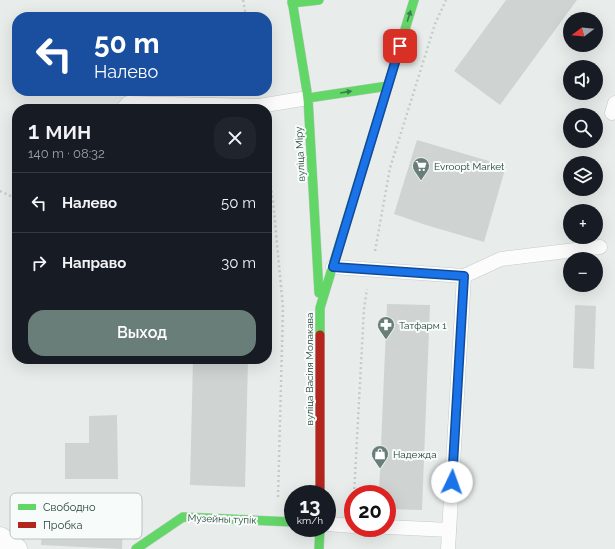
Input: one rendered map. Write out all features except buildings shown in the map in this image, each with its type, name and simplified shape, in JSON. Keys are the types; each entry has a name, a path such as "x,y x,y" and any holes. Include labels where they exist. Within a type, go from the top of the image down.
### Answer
{"street":[{"path":"292,2 318,0"},
{"name":"вуліца Васіля Молакава","path":"320,485 320,308 414,0"},
{"name":"вуліца Міру","path":"292,2 308,98 320,308"},
{"path":"308,98 388,86"},
{"name":"Музейны тупік","path":"136,549 183,517 284,522"},
{"path":"319,549 320,537"},
{"path":"0,538 16,549"}],"lane":[{"path":"271,104 308,98"},
{"path":"127,104 172,104"},
{"path":"333,267 464,276 501,259 600,247"},
{"path":"448,549 464,276"},
{"path":"396,527 449,530"}],"path":[{"path":"243,0 245,12"},
{"path":"435,24 446,0"},
{"path":"0,191 12,197"},
{"path":"272,194 283,308 278,522"}],"traffic: fast":[{"path":"292,0 308,98 319,293"},
{"path":"292,3 319,0"},
{"path":"320,335 320,308 414,0"},
{"path":"308,98 388,86"},
{"path":"136,549 183,517 284,522"},
{"path":"319,549 320,537"}],"traffic: jam":[{"path":"320,335 320,485"}],"place":[{"name":"Evroopt Market","path":"421,181"},
{"name":"Татфарм 1","path":"386,340"},
{"name":"Надежда","path":"380,469"}],"route":[{"path":"400,46 333,267 464,276 452,482"}]}
